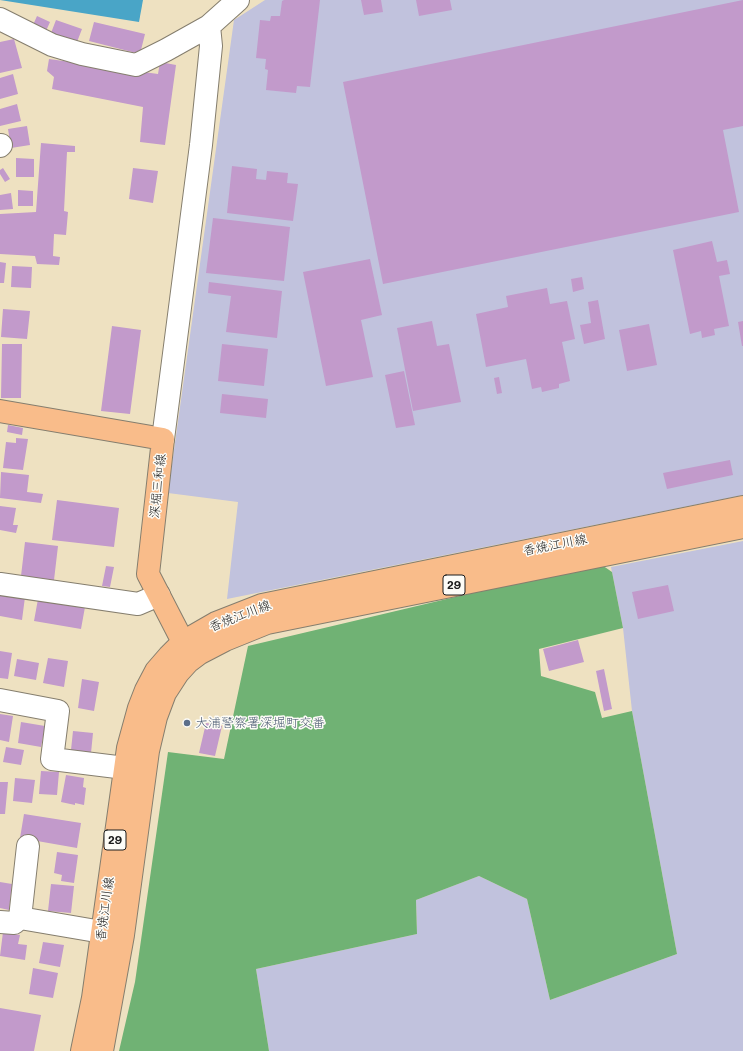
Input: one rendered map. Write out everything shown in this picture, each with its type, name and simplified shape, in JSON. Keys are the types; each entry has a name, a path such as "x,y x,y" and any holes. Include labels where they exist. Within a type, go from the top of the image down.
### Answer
{"main road":[{"name":"深堀三和線","path":"0,411 157,438 148,574 183,642"},
{"name":"香焼江川線","path":"82,1051 93,998 95,931 125,768 139,708 156,671 183,642 216,623 262,605 743,507"},
{"name":"香焼江川線","path":"102,1051 123,935 148,751 156,717 166,693 178,672 188,662 200,653 225,640 267,623 743,527"}],"street":[{"path":"0,20 52,46 136,65 200,31 238,0"},
{"path":"157,438 201,145 211,46 200,31"},
{"path":"0,584 138,604 159,595"},
{"path":"0,700 58,711 52,759 125,768"},
{"path":"28,846 10,920 95,931"}],"shaded area":[{"path":"265,0 743,0 743,495 227,599 238,502 168,493 234,20"},
{"path":"743,541 743,1051 269,1051 256,969 417,934 416,900 479,876 527,899 550,1000 677,954 632,711 623,628 611,567"}],"green space":[{"path":"599,563 612,572 623,628 539,649 541,676 595,692 602,718 632,711 677,954 550,1000 527,899 479,876 416,900 417,934 256,969 269,1051 119,1051 135,982 168,752 224,759 248,646"}],"water":[{"path":"0,0 143,0 139,22"}],"building":[{"path":"320,0 310,87 297,86 296,93 266,90 268,70 265,69 266,59 256,58 260,20 270,21 271,16 280,16 282,1"},
{"path":"361,0 381,0 383,12 364,15"},
{"path":"416,0 450,0 452,10 419,16"},
{"path":"743,0 743,126 723,130 739,212 383,284 343,82"},
{"path":"37,16 50,22 46,31 33,25"},
{"path":"56,20 82,29 77,42 51,33"},
{"path":"94,22 145,34 140,54 89,41"},
{"path":"14,39 22,68 0,73 0,42"},
{"path":"49,59 158,74 160,62 176,65 165,145 140,142 143,107 52,89 54,77 47,71"},
{"path":"13,74 18,94 0,99 0,78"},
{"path":"17,104 21,121 0,126 0,109"},
{"path":"27,126 30,145 11,148 8,129"},
{"path":"41,143 75,146 75,152 67,152 64,211 68,212 66,235 54,234 53,256 60,257 59,265 37,264 35,256 0,254 0,214 36,212"},
{"path":"16,158 34,159 34,177 16,177"},
{"path":"232,166 257,169 256,179 266,180 267,171 288,173 287,183 298,184 293,221 227,213"},
{"path":"3,168 10,179 5,182 0,174 0,170"},
{"path":"133,168 158,171 153,203 129,199"},
{"path":"18,190 33,191 33,206 18,206"},
{"path":"11,193 13,209 0,210 0,195"},
{"path":"213,218 290,227 284,281 206,273"},
{"path":"712,241 717,262 727,260 730,274 719,276 729,326 714,329 715,335 702,338 701,331 690,334 673,250"},
{"path":"370,259 382,315 361,320 373,377 326,386 303,272"},
{"path":"0,262 6,263 4,283 0,283"},
{"path":"12,266 32,267 31,288 11,287"},
{"path":"582,277 584,289 573,292 571,279"},
{"path":"209,282 282,291 277,338 226,332 231,296 208,293"},
{"path":"547,288 550,304 567,301 575,339 562,342 570,381 559,384 559,388 542,392 541,387 532,389 526,359 486,367 476,314 508,307 506,296"},
{"path":"598,300 605,339 584,344 580,325 591,323 588,302"},
{"path":"3,309 30,311 27,339 1,337"},
{"path":"432,321 437,346 449,344 461,402 413,411 397,328"},
{"path":"743,321 743,346 742,346 738,322"},
{"path":"649,324 657,365 627,371 619,330"},
{"path":"112,326 141,330 130,414 101,411"},
{"path":"2,344 22,344 21,398 1,398"},
{"path":"222,344 268,349 264,386 218,381"},
{"path":"404,371 415,425 396,428 385,375"},
{"path":"499,377 502,393 497,394 494,378"},
{"path":"222,394 268,399 266,418 220,413"},
{"path":"8,425 23,428 22,435 7,432"},
{"path":"16,438 28,439 23,470 3,468 6,442 16,443"},
{"path":"730,460 733,475 667,489 663,473"},
{"path":"1,472 29,475 27,492 43,494 41,503 0,498"},
{"path":"57,500 119,508 114,547 52,540"},
{"path":"0,506 16,508 13,525 18,525 16,533 0,530"},
{"path":"25,542 58,546 54,580 21,576"},
{"path":"106,566 114,567 110,587 102,586"},
{"path":"668,585 674,611 638,619 632,592"},
{"path":"0,593 25,597 22,620 0,616"},
{"path":"38,599 85,607 81,629 34,621"},
{"path":"578,640 584,662 549,671 543,649"},
{"path":"0,651 12,653 8,679 0,678"},
{"path":"48,658 68,661 64,687 43,683"},
{"path":"17,659 39,663 36,680 14,676"},
{"path":"604,669 612,709 604,711 596,671"},
{"path":"82,679 99,682 94,711 78,708"},
{"path":"0,714 13,716 9,742 0,740"},
{"path":"21,722 45,726 41,747 18,743"},
{"path":"206,723 222,726 215,756 199,753"},
{"path":"73,731 93,733 91,753 71,750"},
{"path":"6,747 24,750 21,765 3,762"},
{"path":"41,771 59,772 57,795 39,794"},
{"path":"66,775 84,778 83,787 86,788 84,805 61,802"},
{"path":"15,778 35,780 32,803 13,801"},
{"path":"0,782 8,782 5,814 0,814"},
{"path":"24,814 81,823 77,848 20,838"},
{"path":"57,852 78,855 74,883 61,881 62,875 54,873"},
{"path":"0,882 12,884 9,910 0,908"},
{"path":"51,884 74,886 71,913 48,911"},
{"path":"3,932 20,935 18,944 27,945 25,960 0,956"},
{"path":"43,942 64,945 60,967 39,963"},
{"path":"33,968 58,973 53,998 29,994"},
{"path":"0,1008 41,1015 34,1051 0,1051"}],"place":[{"name":"大浦警察署深堀町交番","path":"187,723"}]}
